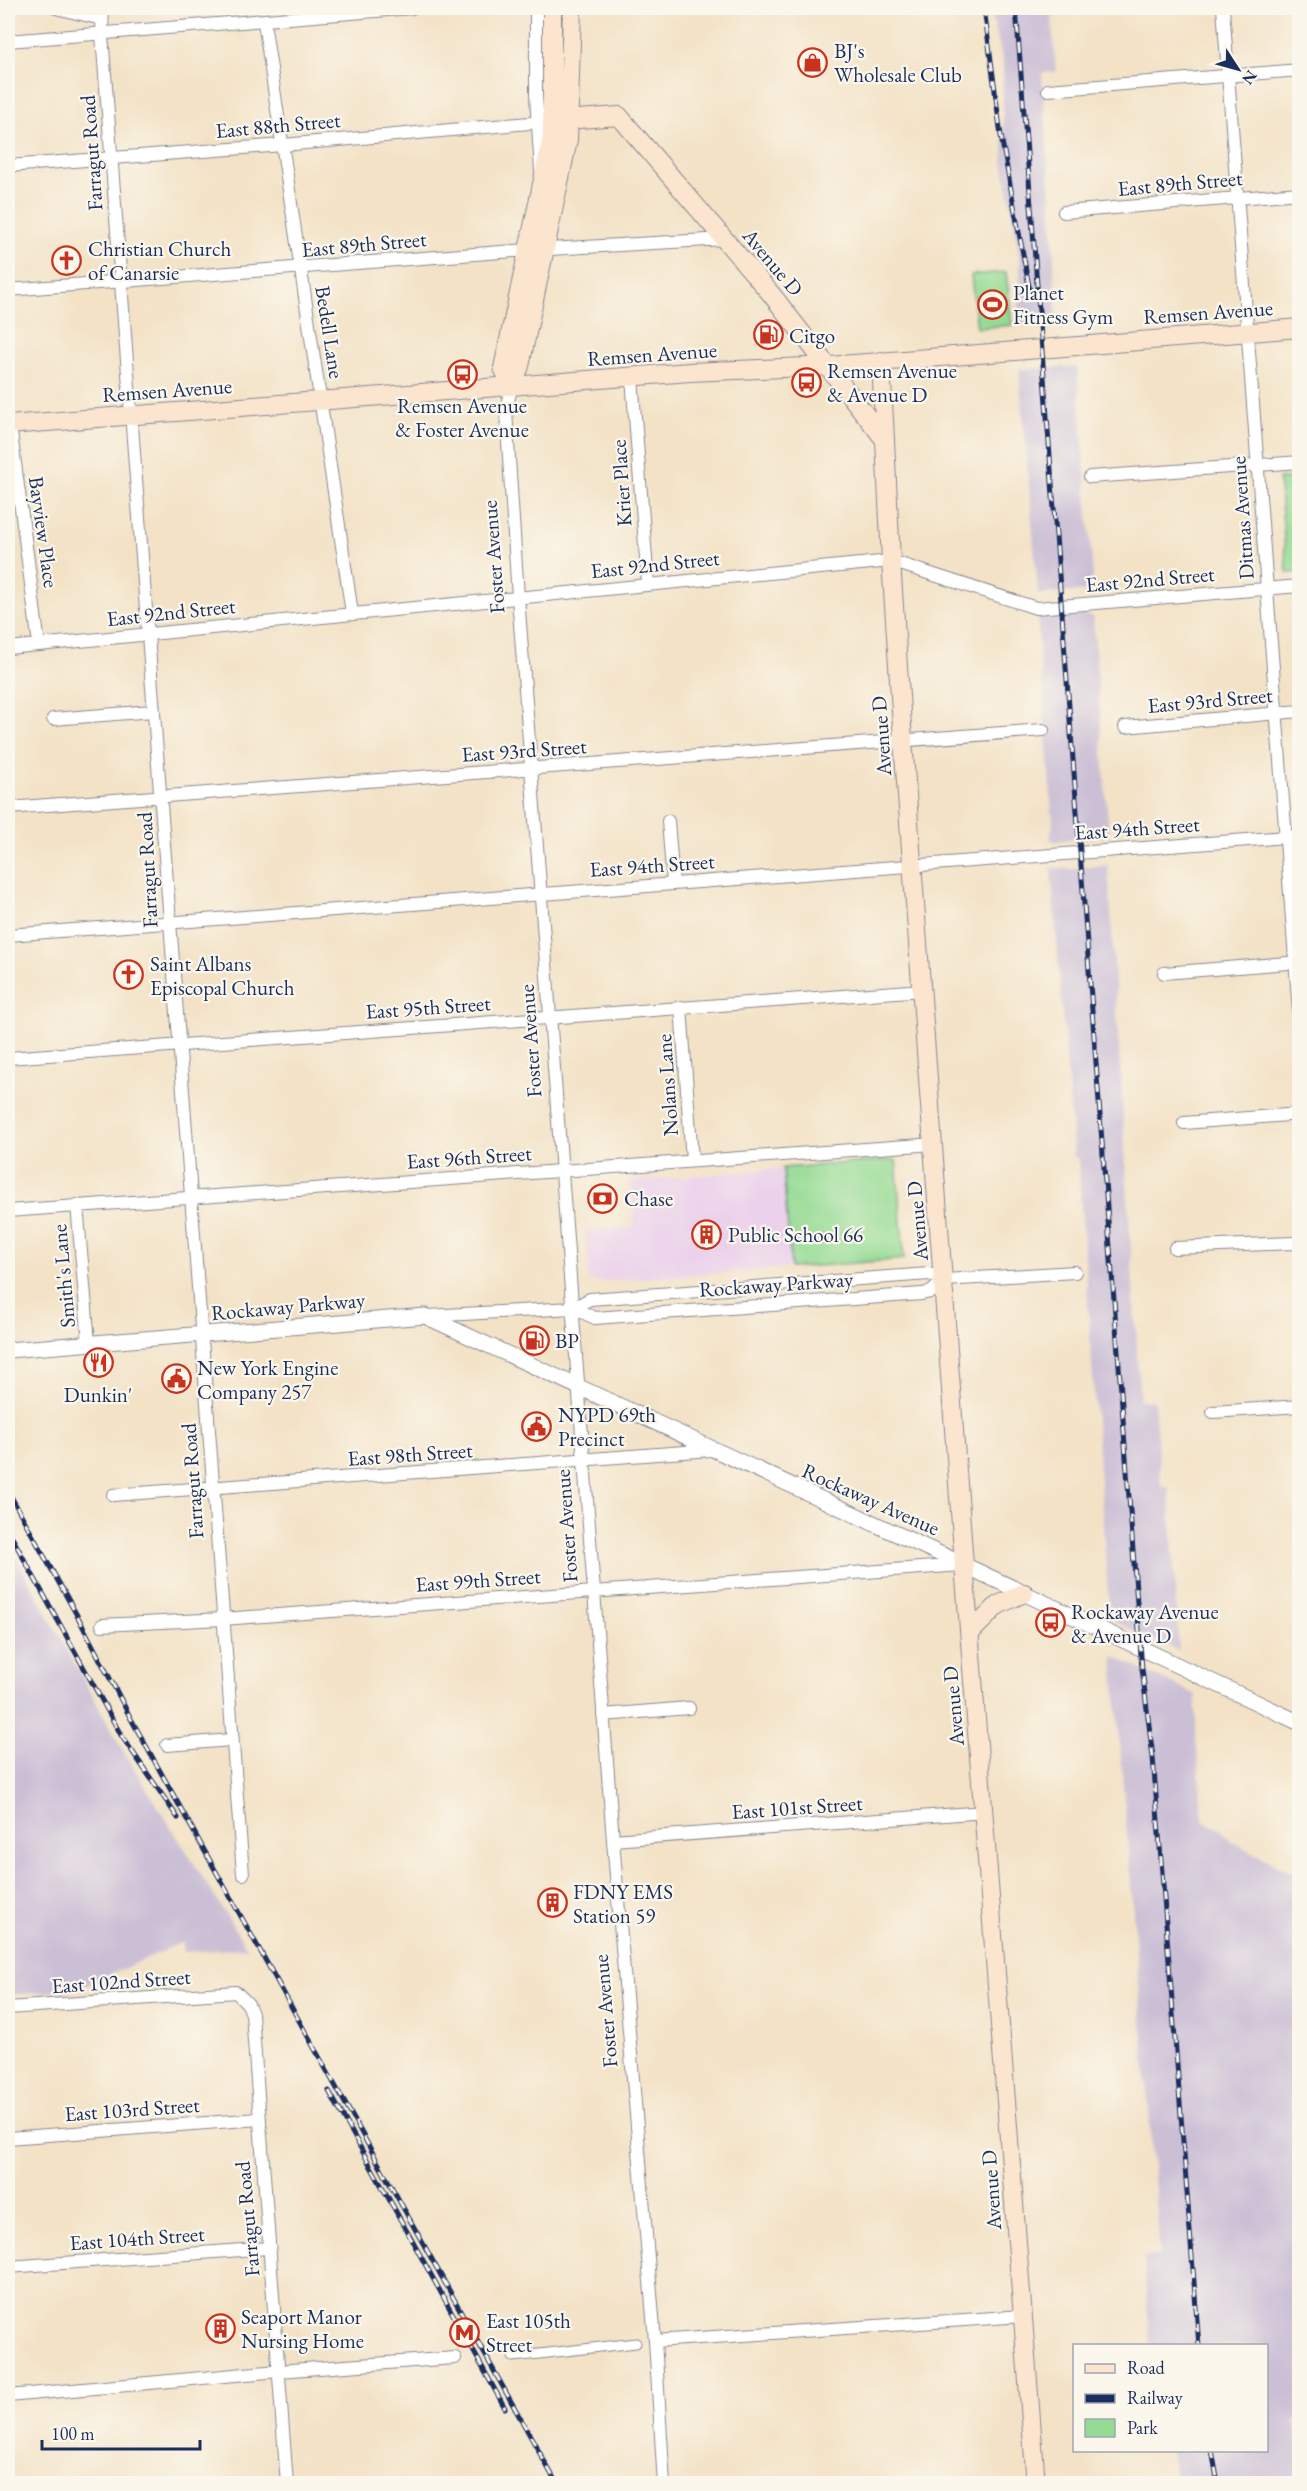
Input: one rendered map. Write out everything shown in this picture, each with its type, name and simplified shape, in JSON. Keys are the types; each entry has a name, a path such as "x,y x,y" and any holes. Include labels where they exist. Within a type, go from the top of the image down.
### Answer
{"main road":[{"name":"Foster Avenue","path":"512,386 520,366 536,250 542,182 552,137 552,8"},
{"name":"Foster Avenue","path":"552,121 572,8"},
{"name":"Avenue D","path":"552,121 619,116 725,239 829,366 885,441 903,741 1036,2484"},
{"name":"Foster Avenue","path":"536,250 568,140 552,121"},
{"name":"Remsen Avenue","path":"9,425 690,372 829,366 1299,328"},
{"path":"881,362 885,441"},
{"path":"970,1634 998,1605 1024,1593"}],"street":[{"path":"56,8 102,13"},
{"path":"8,42 412,8"},
{"path":"536,8 552,121"},
{"name":"Ditmas Avenue","path":"1223,8 1297,962 1299,1025"},
{"name":"Farragut Road","path":"102,13 130,415 162,797 178,1045 243,1874"},
{"name":"Bedell Lane","path":"264,22 352,613"},
{"path":"1048,90 1299,70"},
{"name":"East 88th Street","path":"8,166 552,121"},
{"name":"East 89th Street","path":"1064,212 1299,193"},
{"name":"East 89th Street","path":"8,291 536,250 725,239"},
{"name":"Krier Place","path":"632,378 648,584"},
{"name":"Foster Avenue","path":"512,386 506,408 518,597 603,1714 656,2342 664,2484"},
{"name":"Bayview Place","path":"9,425 39,645"},
{"path":"1090,477 1299,462"},
{"name":"East 92nd Street","path":"8,648 891,561 1036,609 1299,586"},
{"path":"52,719 153,711"},
{"name":"East 93rd Street","path":"1125,727 1299,711"},
{"name":"East 93rd Street","path":"8,808 1043,730"},
{"path":"668,821 673,883"},
{"name":"East 94th Street","path":"8,935 1299,836"},
{"path":"1164,973 1297,962"},
{"name":"East 95th Street","path":"8,1058 923,990"},
{"name":"Nolans Lane","path":"681,1007 692,1160"},
{"path":"1184,1123 1299,1114"},
{"name":"East 96th Street","path":"8,1211 934,1144"},
{"name":"Smith's Lane","path":"77,1205 89,1344"},
{"path":"1175,1248 1293,1243 1299,1245"},
{"name":"Rockaway Parkway","path":"8,1350 425,1316 573,1308 590,1299 929,1274 945,1280 1075,1272"},
{"name":"Rockaway Parkway","path":"573,1308 595,1318 910,1295 931,1292 945,1280"},
{"name":"Rockaway Avenue","path":"425,1316 711,1450 964,1564 1299,1723"},
{"path":"1213,1412 1299,1406"},
{"name":"East 98th Street","path":"113,1496 711,1450"},
{"name":"East 99th Street","path":"102,1625 223,1619 964,1564"},
{"path":"603,1714 689,1708"},
{"path":"167,1745 232,1740"},
{"name":"East 101st Street","path":"613,1840 985,1812"},
{"name":"Farragut Road","path":"236,1992 248,2004 252,2014 287,2484"},
{"name":"East 102nd Street","path":"8,2008 236,1992"},
{"name":"East 103rd Street","path":"8,2138 259,2119"},
{"name":"East 104th Street","path":"8,2267 269,2248"},
{"path":"656,2342 1023,2316"},
{"path":"513,2357 636,2343"},
{"path":"8,2396 278,2371 454,2358"}],"shaded area":[{"path":"990,8 1051,8 1056,72 1042,73 1053,230 1056,323 1019,326 1020,261 1003,162 1003,61"},
{"path":"1077,367 1093,576 1091,591 1038,594 1019,369"},
{"path":"1093,616 1109,836 1056,842 1050,839 1053,824 1037,618"},
{"path":"1108,865 1140,1400 1154,1401 1161,1487 1169,1487 1179,1651 1115,1622 1109,1612 1078,1158 1074,1157 1051,868 1071,869"},
{"path":"783,1168 791,1268 589,1282 585,1231 634,1227 631,1181"},
{"path":"8,1543 122,1749 247,1948 184,1952 183,1942 76,1990 8,1995"},
{"path":"1113,1656 1196,1695 1196,1738 1203,1821 1222,1830 1231,1841 1299,1876 1300,2417 1295,2419 1299,2483 1176,2483 1171,2452 1268,2452 1268,2344 1150,2344 1144,2257 1160,2255"}],"green space":[{"name":"Planet Fitness Gym","path":"1006,272 1012,325 977,328 971,275"},
{"path":"1299,477 1299,572 1287,573 1279,479"},
{"path":"896,1160 904,1259 791,1268 783,1168"}],"railway":[{"path":"984,8 1001,136 1031,297"},
{"path":"1016,8 1142,1669 1153,1757 1199,2344"},
{"path":"8,1491 130,1717 557,2484"},
{"path":"8,1530 121,1735 178,1818"},
{"path":"329,2091 505,2408"},
{"path":"1212,2452 1218,2484"}],"place":[{"name":"BJ's Wholesale Club","path":"813,62"},
{"name":"Christian Church of Canarsie","path":"67,260"},
{"name":"Planet Fitness Gym","path":"992,304"},
{"name":"Citgo","path":"768,335"},
{"name":"Remsen Avenue & Foster Avenue","path":"462,374"},
{"name":"Remsen Avenue & Avenue D","path":"806,382"},
{"name":"Saint Albans Episcopal Church","path":"129,975"},
{"name":"Chase","path":"603,1198"},
{"name":"Public School 66","path":"707,1234"},
{"name":"BP","path":"534,1340"},
{"name":"Dunkin'","path":"98,1363"},
{"name":"New York Engine Company 257","path":"176,1379"},
{"name":"NYPD 69th Precinct","path":"537,1426"},
{"name":"Rockaway Avenue & Avenue D","path":"1050,1623"},
{"name":"FDNY EMS Station 59","path":"552,1903"},
{"name":"Seaport Manor Nursing Home","path":"220,2328"},
{"name":"East 105th Street","path":"465,2332"}]}
